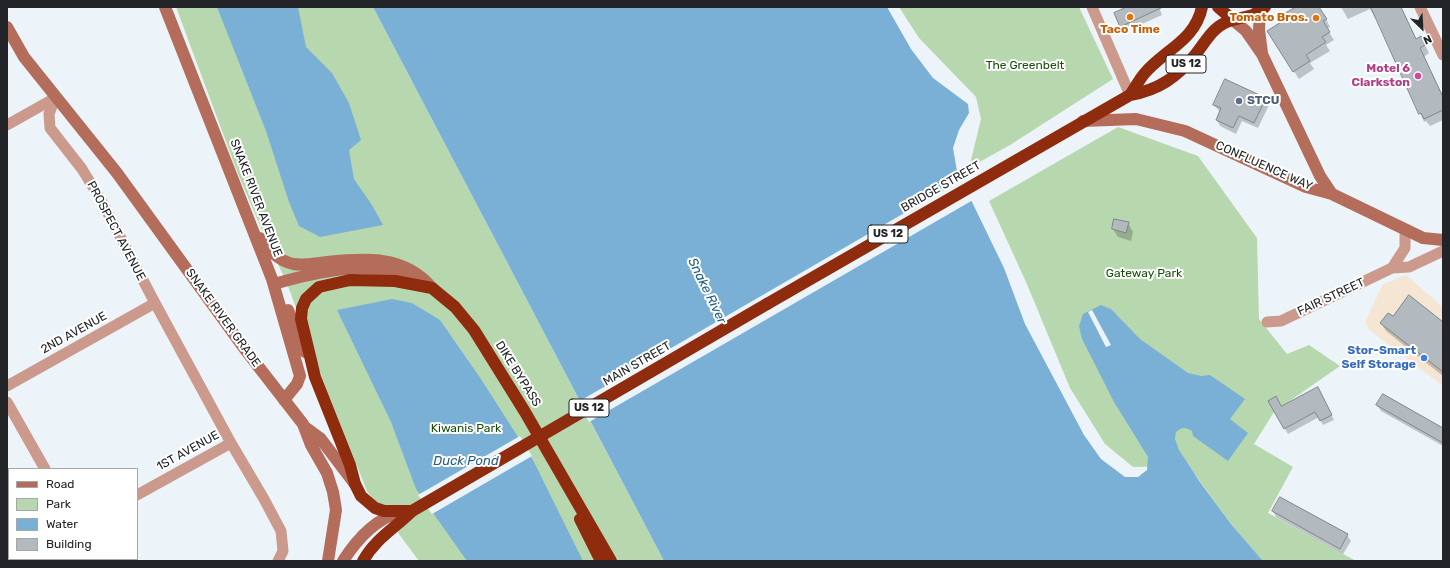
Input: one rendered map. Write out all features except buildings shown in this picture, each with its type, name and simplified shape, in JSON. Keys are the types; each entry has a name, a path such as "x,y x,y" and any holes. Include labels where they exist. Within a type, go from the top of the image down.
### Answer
{"highway":[{"name":"BRIDGE STREET","path":"1130,94 1144,73 1187,38 1202,7"},
{"path":"1218,7 1233,20"},
{"name":"US 12","path":"1233,20 1263,9"},
{"name":"BRIDGE STREET","path":"767,304 1130,94 1148,92 1175,77 1195,55 1213,30 1226,22 1233,20"},
{"path":"406,511 384,511 375,508 361,496 355,484 350,465 315,377 301,313 306,299 315,290 337,282 364,280 395,281 432,288"},
{"name":"DIKE BYPASS","path":"432,288 455,307 474,330 525,412 611,561"},
{"name":"MAIN STREET","path":"406,511 767,304"},
{"name":"DIKE BYPASS","path":"567,486 599,561"},
{"name":"US 12","path":"363,561 371,548 406,511"}],"main road":[{"name":"SNAKE RIVER AVENUE","path":"165,7 252,224 274,284 300,376 297,384 284,400"},
{"path":"1262,54 1259,30 1263,9"},
{"path":"1233,20 1246,30 1262,54 1320,176 1332,194"},
{"path":"7,27 24,57 55,98"},
{"name":"SNAKE RIVER GRADE","path":"55,98 117,174 244,348 303,424 327,473 333,492 336,510 328,561"},
{"name":"CONFLUENCE WAY","path":"1083,121 1136,119 1185,131 1306,187 1332,194 1423,238 1441,244"},
{"path":"252,224 262,241 271,251 283,260 304,265 349,260 378,260 395,263 419,274 432,288"},
{"path":"315,377 288,308 274,284 312,275 350,270 374,269 408,276 432,288"},
{"path":"303,424 320,438 355,484"},
{"name":"MAIN STREET","path":"343,561 354,545 368,530 387,516 406,511"}],"street":[{"path":"1092,7 1130,94"},
{"path":"1420,7 1443,55"},
{"path":"7,125 55,98"},
{"name":"PROSPECT AVENUE","path":"55,98 49,114 50,128 82,169 102,202 231,443 281,531 283,551 278,561"},
{"path":"1392,268 1405,248 1405,229"},
{"name":"FAIR STREET","path":"1267,322 1281,321 1392,268 1409,267 1441,244"},
{"name":"2ND AVENUE","path":"7,386 155,303"},
{"path":"7,402 44,468"},
{"name":"1ST AVENUE","path":"138,493 231,443"}],"shaded area":[{"name":"Stor-Smart Self Storage","path":"1406,275 1443,307 1443,386 1369,330 1365,322 1383,284"}],"green space":[{"name":"Kiwanis Park","path":"176,7 373,7 664,561 419,561 367,491 286,281 238,174"},
{"name":"The Greenbelt","path":"899,7 1079,7 1113,79 1010,145 969,168 981,119 976,97 919,38"},
{"name":"Gateway Park","path":"1118,127 1198,156 1257,238 1259,319 1287,354 1309,345 1340,366 1274,412 1254,444 1293,467 1268,513 1356,561 1263,561 1231,524 1189,466 1133,467 1105,444 1070,388 1026,282 989,201"}],"water":[{"path":"217,7 298,7 306,47 332,73 349,103 361,140 349,150 354,179 372,205 383,225 320,237 299,226 289,202 266,131"},
{"name":"Snake River","path":"373,7 887,7 911,49 933,78 968,104 969,113 959,130 953,148 957,171 1004,268 1025,324 1084,435 1101,459 1125,477 1138,477 1147,470 1148,457 1114,402 1082,339 1079,326 1083,314 1101,305 1111,309 1140,339 1188,373 1201,376 1210,375 1245,399 1230,419 1248,433 1228,461 1193,436 1192,431 1182,428 1176,432 1175,439 1179,450 1200,482 1231,524 1263,561 664,561"},
{"name":"Duck Pond","path":"392,299 412,303 440,320 481,379 534,462 583,561 467,561 416,489 391,422 337,310"}],"pier":[{"path":"963,179 973,200 589,422 578,402"},
{"path":"1092,310 1111,345 1106,347 1088,312"},
{"path":"520,436 532,456 432,514 418,495"}],"place":[{"name":"Taco Time","path":"1130,17"},
{"name":"Tomato Bros.","path":"1316,18"},
{"name":"Motel 6 Clarkston","path":"1418,76"},
{"name":"STCU","path":"1239,101"},
{"name":"Stor-Smart Self Storage","path":"1424,358"}]}
